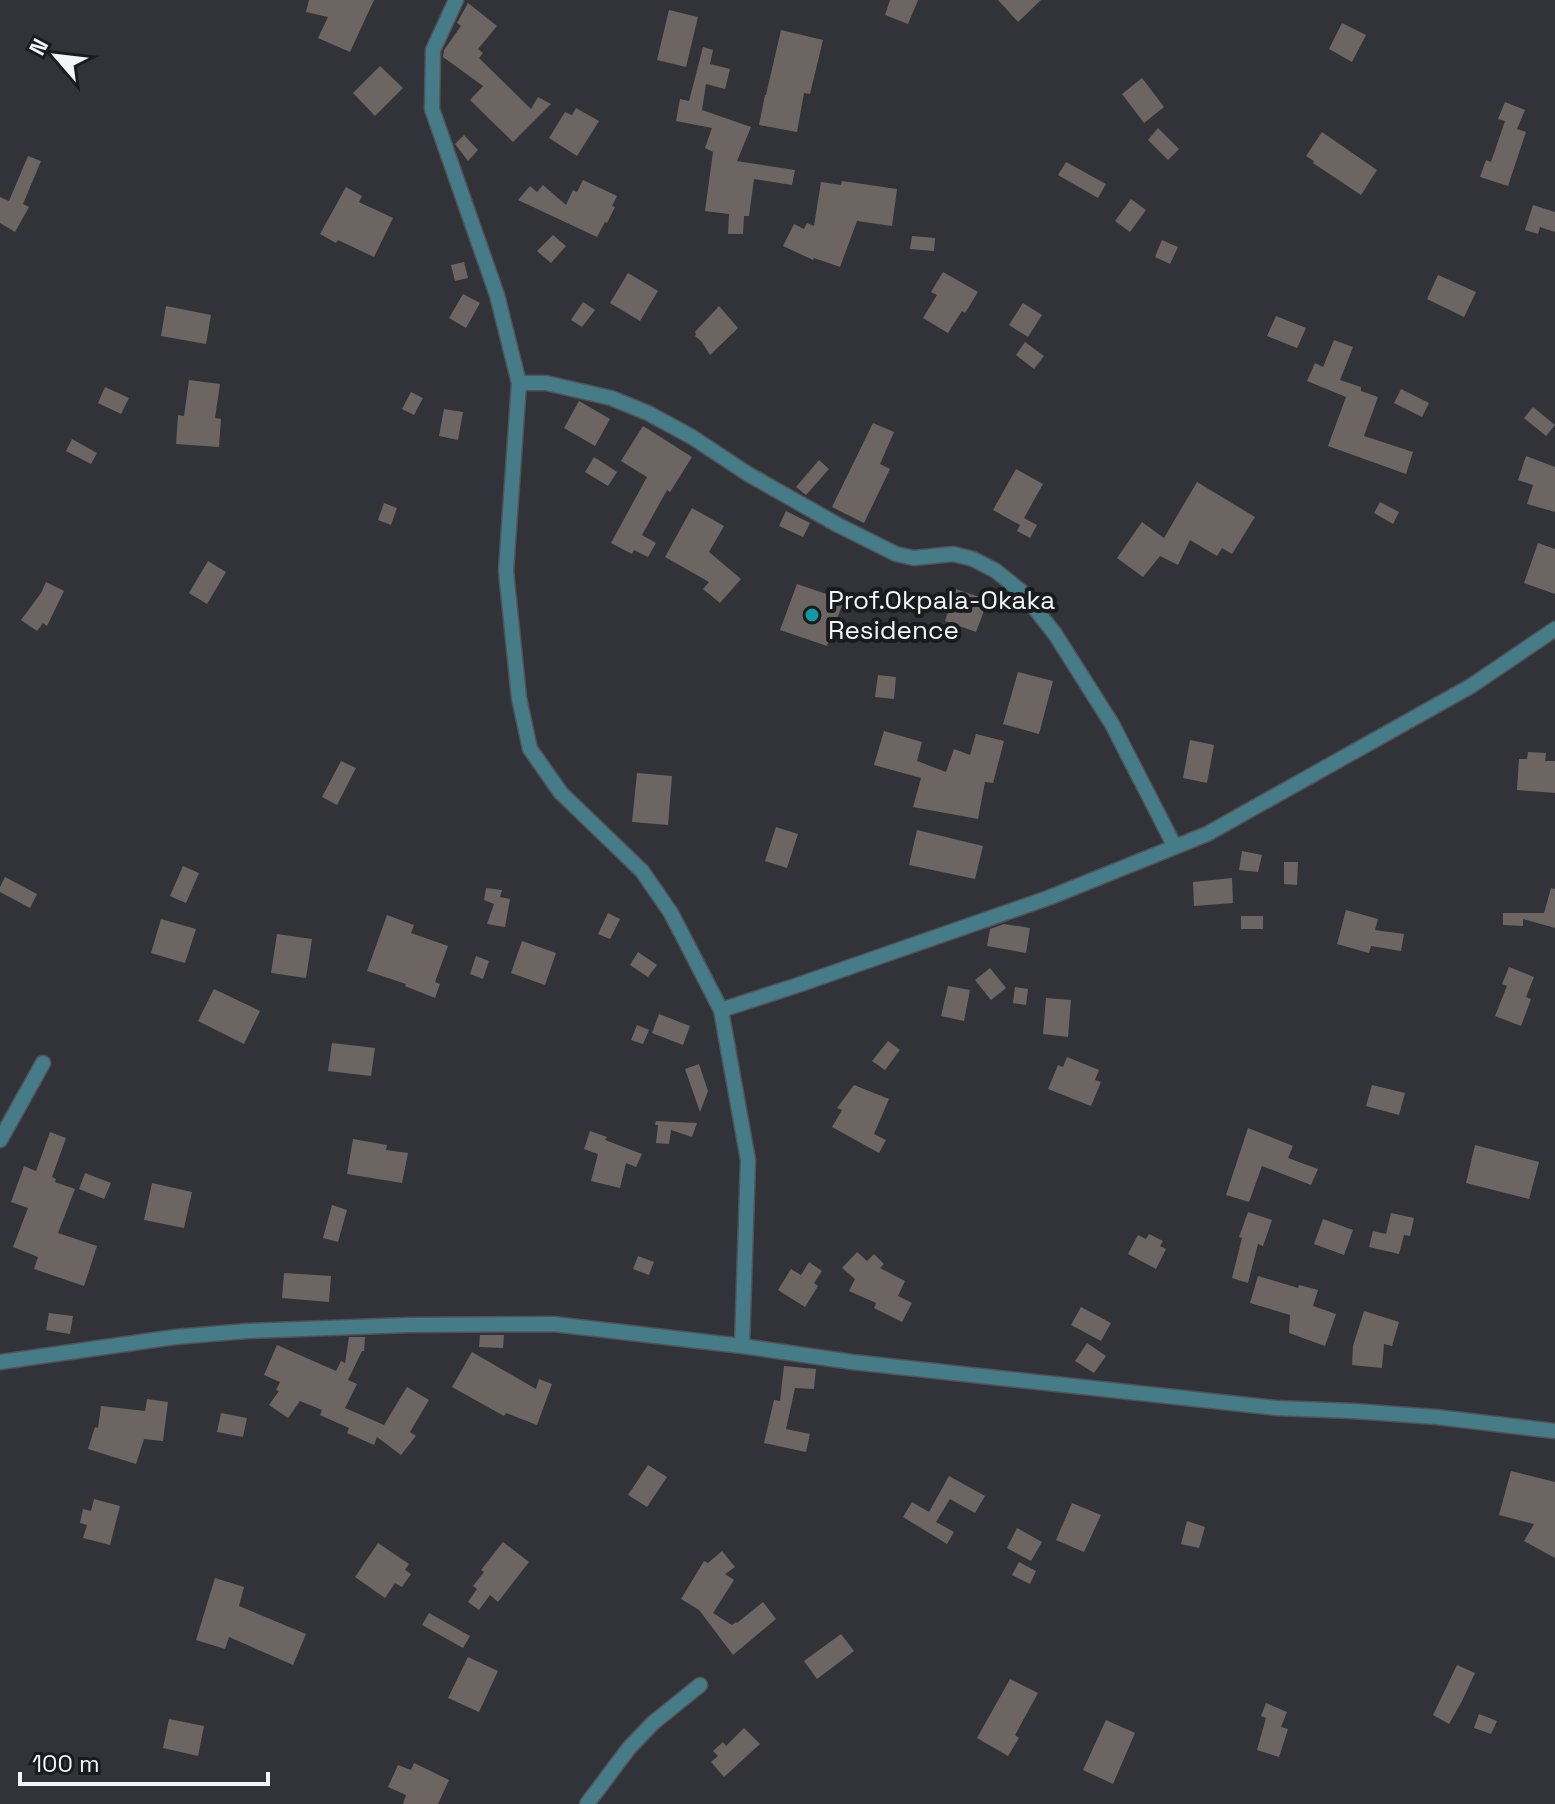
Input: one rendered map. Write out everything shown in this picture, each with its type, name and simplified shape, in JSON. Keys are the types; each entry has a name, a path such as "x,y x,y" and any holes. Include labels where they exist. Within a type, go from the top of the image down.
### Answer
{"street":[{"path":"456,0 433,50 432,109 497,295 519,383 506,571 519,698 530,749 561,793 642,871 671,913 721,1010 748,1160 742,1346"},
{"path":"519,383 546,383 611,398 648,413 692,437 748,474 896,554 914,558 953,554 973,559 996,571 1022,592 1055,634 1112,724 1175,847"},
{"path":"721,1010 1048,898 1207,834 1471,686 1555,629"},
{"path":"0,1140 43,1063"},
{"path":"0,1362 175,1337 247,1331 553,1324 852,1362 1276,1408 1422,1416 1555,1431"},
{"path":"587,1804 645,1731 700,1685"}],"building":[{"path":"309,0 374,0 350,52 318,38 328,17 306,12"},
{"path":"890,0 918,0 908,24 885,15"},
{"path":"998,0 1041,0 1018,22"},
{"path":"468,3 497,26 478,49 483,53 479,58 531,109 538,97 551,104 513,142 470,100 483,86 443,57 444,50 461,26 457,23"},
{"path":"669,10 698,17 686,67 657,60"},
{"path":"1342,23 1366,35 1352,62 1329,49"},
{"path":"781,30 823,40 810,94 804,93 797,132 759,125"},
{"path":"703,47 713,50 710,64 730,69 725,89 706,84 702,110 751,127 737,161 795,170 792,185 754,179 749,216 744,216 743,234 728,234 729,214 705,211 713,152 705,148 712,128 676,121 680,99 689,101"},
{"path":"380,66 403,88 375,116 353,93"},
{"path":"1142,78 1164,107 1144,123 1122,94"},
{"path":"1505,102 1525,110 1517,129 1526,132 1508,186 1480,177 1486,160 1491,162 1505,121 1498,119"},
{"path":"576,108 599,121 577,156 549,138 565,112 572,115"},
{"path":"1158,128 1179,149 1168,160 1148,140"},
{"path":"1322,132 1377,170 1361,195 1306,156"},
{"path":"464,135 478,150 468,161 455,144"},
{"path":"28,156 41,161 23,204 29,207 15,232 0,223 0,197 9,201"},
{"path":"1066,162 1106,184 1098,198 1058,175"},
{"path":"583,180 617,196 612,206 615,207 597,237 518,200 530,186 537,192 543,185 566,205 573,190 577,192"},
{"path":"842,181 897,189 892,226 857,221 840,267 813,260 783,246 794,224 804,229 807,223 814,226 821,182 841,185"},
{"path":"346,187 362,196 359,202 393,218 374,257 320,234"},
{"path":"1131,199 1146,210 1130,232 1115,221"},
{"path":"1533,205 1555,212 1555,232 1540,227 1538,234 1525,230"},
{"path":"553,235 566,246 551,263 537,251"},
{"path":"912,236 935,238 934,251 910,249"},
{"path":"1162,240 1178,247 1170,264 1155,257"},
{"path":"464,262 468,278 455,281 451,265"},
{"path":"943,272 978,292 948,333 923,318 937,295 931,292"},
{"path":"628,273 658,291 640,321 610,303"},
{"path":"1438,275 1476,292 1464,317 1427,299"},
{"path":"463,294 480,303 466,328 449,318"},
{"path":"583,302 595,310 582,327 571,320"},
{"path":"1023,303 1042,315 1028,337 1009,325"},
{"path":"166,306 211,315 206,344 161,336"},
{"path":"719,306 738,328 710,355 695,332"},
{"path":"1276,316 1306,328 1297,348 1267,336"},
{"path":"1334,340 1353,347 1340,380 1378,397 1364,436 1413,452 1406,474 1328,446 1346,397 1307,381 1315,363 1323,367"},
{"path":"1025,342 1044,356 1034,369 1016,355"},
{"path":"189,380 220,384 215,418 221,419 219,447 176,444 178,415 184,416"},
{"path":"105,387 129,398 121,414 98,403"},
{"path":"1401,389 1429,403 1422,417 1394,403"},
{"path":"411,392 423,398 414,415 402,409"},
{"path":"579,401 610,419 595,446 564,428"},
{"path":"1533,407 1555,425 1546,436 1524,418"},
{"path":"444,409 463,412 458,440 439,436"},
{"path":"873,423 894,432 880,464 890,469 864,523 832,507"},
{"path":"643,426 692,457 670,492 667,490 642,535 656,543 648,557 634,550 632,554 611,543 647,477 621,461"},
{"path":"72,439 97,453 91,464 66,451"},
{"path":"1526,456 1555,467 1555,512 1527,504 1533,485 1518,480"},
{"path":"594,457 617,472 608,486 585,472"},
{"path":"819,460 829,469 806,495 796,487"},
{"path":"1016,469 1043,484 1024,518 1037,525 1030,538 1017,531 1020,525 993,510"},
{"path":"1197,482 1255,517 1232,554 1222,548 1217,556 1190,540 1178,565 1160,556 1143,577 1117,558 1142,522 1164,538"},
{"path":"1380,502 1399,512 1393,524 1374,513"},
{"path":"384,503 397,508 391,525 378,520"},
{"path":"692,508 724,526 709,552 741,579 720,603 703,589 709,582 665,557"},
{"path":"786,511 810,523 803,537 779,526"},
{"path":"1538,543 1555,549 1555,594 1524,583"},
{"path":"208,561 226,572 207,604 189,593"},
{"path":"46,582 64,591 47,626 43,623 37,631 21,620"},
{"name":"Prof.Okpala-Okaka Residence","path":"797,584 844,600 827,646 780,630"},
{"path":"956,589 988,600 976,632 945,621"},
{"path":"1018,672 1053,681 1039,734 1003,724"},
{"path":"878,675 896,677 894,699 875,697"},
{"path":"884,731 922,742 917,761 946,772 954,749 970,755 976,734 1004,741 993,783 985,782 978,819 913,807 921,778 874,765"},
{"path":"1190,740 1214,745 1207,783 1183,778"},
{"path":"1528,752 1546,753 1545,761 1555,761 1555,793 1517,790 1519,759 1527,759"},
{"path":"341,761 356,768 337,805 322,797"},
{"path":"637,773 672,776 668,825 632,822"},
{"path":"776,827 798,834 787,868 765,861"},
{"path":"917,830 983,846 975,879 909,865"},
{"path":"1242,851 1262,855 1258,872 1239,870"},
{"path":"1284,862 1298,862 1297,885 1284,884"},
{"path":"183,866 199,873 186,903 170,896"},
{"path":"5,877 37,894 30,908 0,892"},
{"path":"1232,878 1233,903 1194,906 1193,882"},
{"path":"486,888 502,890 500,897 510,899 505,927 487,924 494,904 484,900"},
{"path":"1551,888 1555,889 1555,928 1523,919 1523,926 1503,925 1503,913 1544,913"},
{"path":"1346,910 1378,919 1375,930 1404,934 1401,951 1371,946 1369,953 1337,944"},
{"path":"608,913 620,919 610,939 598,934"},
{"path":"387,915 414,925 411,933 448,946 435,982 440,984 435,998 367,971"},
{"path":"1241,916 1263,916 1263,929 1241,929"},
{"path":"161,919 196,929 185,963 151,953"},
{"path":"1004,924 1030,928 1026,953 987,946 990,929"},
{"path":"277,934 312,939 306,978 271,973"},
{"path":"522,941 556,953 545,985 511,973"},
{"path":"638,952 657,965 648,977 630,965"},
{"path":"476,956 489,961 483,979 470,974"},
{"path":"1509,967 1534,977 1526,997 1531,999 1521,1026 1495,1016 1507,986 1502,984"},
{"path":"990,968 1006,988 991,1000 975,980"},
{"path":"948,986 970,990 964,1021 941,1016"},
{"path":"1015,987 1028,989 1026,1005 1013,1003"},
{"path":"214,989 260,1011 244,1044 198,1021"},
{"path":"1046,998 1071,1000 1068,1037 1043,1034"},
{"path":"659,1014 690,1026 683,1045 652,1033"},
{"path":"637,1025 649,1030 643,1044 631,1040"},
{"path":"888,1041 900,1050 885,1070 872,1061"},
{"path":"332,1043 375,1048 371,1076 328,1071"},
{"path":"1067,1057 1099,1070 1095,1080 1101,1082 1091,1106 1048,1089 1058,1065 1063,1067"},
{"path":"699,1064 708,1091 700,1112 685,1069"},
{"path":"854,1085 889,1099 874,1134 886,1140 879,1153 832,1127 842,1110 837,1108"},
{"path":"1372,1085 1405,1093 1399,1115 1366,1106"},
{"path":"656,1121 697,1123 692,1137 671,1130 669,1144 656,1143"},
{"path":"1248,1128 1293,1146 1288,1158 1318,1169 1311,1185 1262,1166 1249,1202 1226,1195"},
{"path":"590,1131 642,1154 636,1167 626,1163 620,1188 591,1181 598,1154 584,1149"},
{"path":"50,1132 66,1138 52,1177 56,1179 55,1182 75,1189 58,1233 97,1246 84,1286 34,1269 38,1257 13,1247 28,1208 11,1202 24,1166 36,1171"},
{"path":"353,1139 387,1145 386,1150 408,1153 402,1183 347,1174"},
{"path":"1475,1145 1539,1162 1529,1199 1466,1183"},
{"path":"85,1173 111,1183 104,1199 79,1189"},
{"path":"152,1183 192,1192 184,1228 144,1220"},
{"path":"332,1205 347,1210 338,1242 323,1238"},
{"path":"1248,1212 1272,1220 1263,1246 1258,1244 1248,1283 1232,1278 1242,1238 1239,1237"},
{"path":"1391,1213 1414,1218 1410,1236 1404,1235 1399,1254 1369,1247 1373,1231 1386,1234"},
{"path":"1323,1219 1353,1230 1344,1255 1314,1244"},
{"path":"1149,1234 1163,1241 1160,1246 1166,1249 1156,1269 1128,1254 1138,1235 1146,1239"},
{"path":"857,1252 867,1261 874,1254 884,1264 880,1268 905,1281 898,1296 912,1303 902,1322 874,1308 876,1303 849,1291 855,1279 842,1268"},
{"path":"638,1256 654,1262 649,1275 633,1269"},
{"path":"809,1262 822,1271 814,1283 818,1286 805,1307 778,1290 791,1269 801,1275"},
{"path":"284,1273 331,1276 329,1302 282,1298"},
{"path":"1258,1276 1298,1288 1299,1285 1318,1290 1313,1306 1336,1314 1325,1346 1289,1333 1290,1315 1250,1303"},
{"path":"1081,1307 1111,1323 1101,1341 1071,1325"},
{"path":"1364,1311 1399,1322 1392,1346 1384,1344 1382,1368 1352,1365 1353,1346"},
{"path":"49,1313 73,1316 70,1334 46,1330"},
{"path":"480,1335 504,1335 503,1348 479,1347"},
{"path":"349,1337 365,1337 364,1351 348,1380 357,1384 345,1408 384,1425 407,1387 429,1400 410,1432 416,1436 401,1455 377,1437 374,1445 347,1433 349,1428 320,1415 322,1410 300,1401 288,1418 269,1405 279,1391 276,1390 280,1382 264,1375 277,1345 336,1371 341,1361 345,1363"},
{"path":"1087,1343 1106,1356 1094,1373 1075,1361"},
{"path":"472,1352 536,1389 539,1379 552,1384 537,1425 506,1413 504,1416 452,1387"},
{"path":"784,1366 816,1369 814,1389 795,1388 786,1429 810,1434 806,1452 764,1443 774,1400 780,1401"},
{"path":"147,1399 168,1402 163,1441 144,1439 136,1464 88,1449 95,1427 98,1428 101,1406 145,1411"},
{"path":"221,1413 247,1418 243,1437 217,1432"},
{"path":"648,1465 667,1477 647,1507 628,1495"},
{"path":"1511,1471 1555,1482 1555,1558 1524,1541 1534,1524 1499,1515"},
{"path":"949,1476 985,1496 975,1513 950,1499 936,1522 954,1532 947,1544 903,1517 912,1502 929,1512"},
{"path":"94,1499 120,1506 110,1545 83,1538 87,1525 80,1523 83,1509 91,1511"},
{"path":"1072,1503 1101,1515 1084,1552 1056,1540"},
{"path":"1187,1521 1205,1527 1199,1548 1181,1544"},
{"path":"1017,1528 1042,1542 1031,1561 1007,1548"},
{"path":"503,1542 529,1562 498,1602 490,1595 479,1610 468,1602 477,1589 473,1586 484,1572 481,1570"},
{"path":"378,1543 409,1564 405,1570 411,1574 402,1587 395,1583 385,1598 355,1577"},
{"path":"722,1551 735,1567 725,1574 734,1580 713,1613 732,1625 763,1602 776,1619 733,1655 699,1610 681,1599 704,1561 708,1563"},
{"path":"1019,1562 1036,1571 1030,1584 1012,1575"},
{"path":"215,1578 244,1587 239,1606 306,1634 293,1665 229,1637 225,1649 196,1640"},
{"path":"429,1613 470,1636 463,1648 422,1625"},
{"path":"841,1634 854,1651 817,1679 804,1661"},
{"path":"468,1657 498,1671 479,1712 448,1698"},
{"path":"1457,1665 1475,1673 1449,1724 1433,1715"},
{"path":"1010,1679 1038,1693 1015,1735 1019,1738 1008,1756 977,1738"},
{"path":"1266,1703 1287,1712 1281,1727 1288,1729 1279,1757 1257,1750 1266,1718 1261,1716"},
{"path":"1479,1714 1497,1721 1491,1734 1474,1728"},
{"path":"169,1719 204,1726 198,1756 163,1748"},
{"path":"1106,1720 1135,1733 1113,1784 1083,1770"},
{"path":"744,1728 760,1744 724,1777 711,1762 718,1756 713,1751 723,1742 726,1746"},
{"path":"414,1763 449,1780 438,1804 403,1804 406,1795 388,1787 398,1765 411,1770"}],"place":[{"name":"Prof.Okpala-Okaka Residence","path":"812,615"}]}
